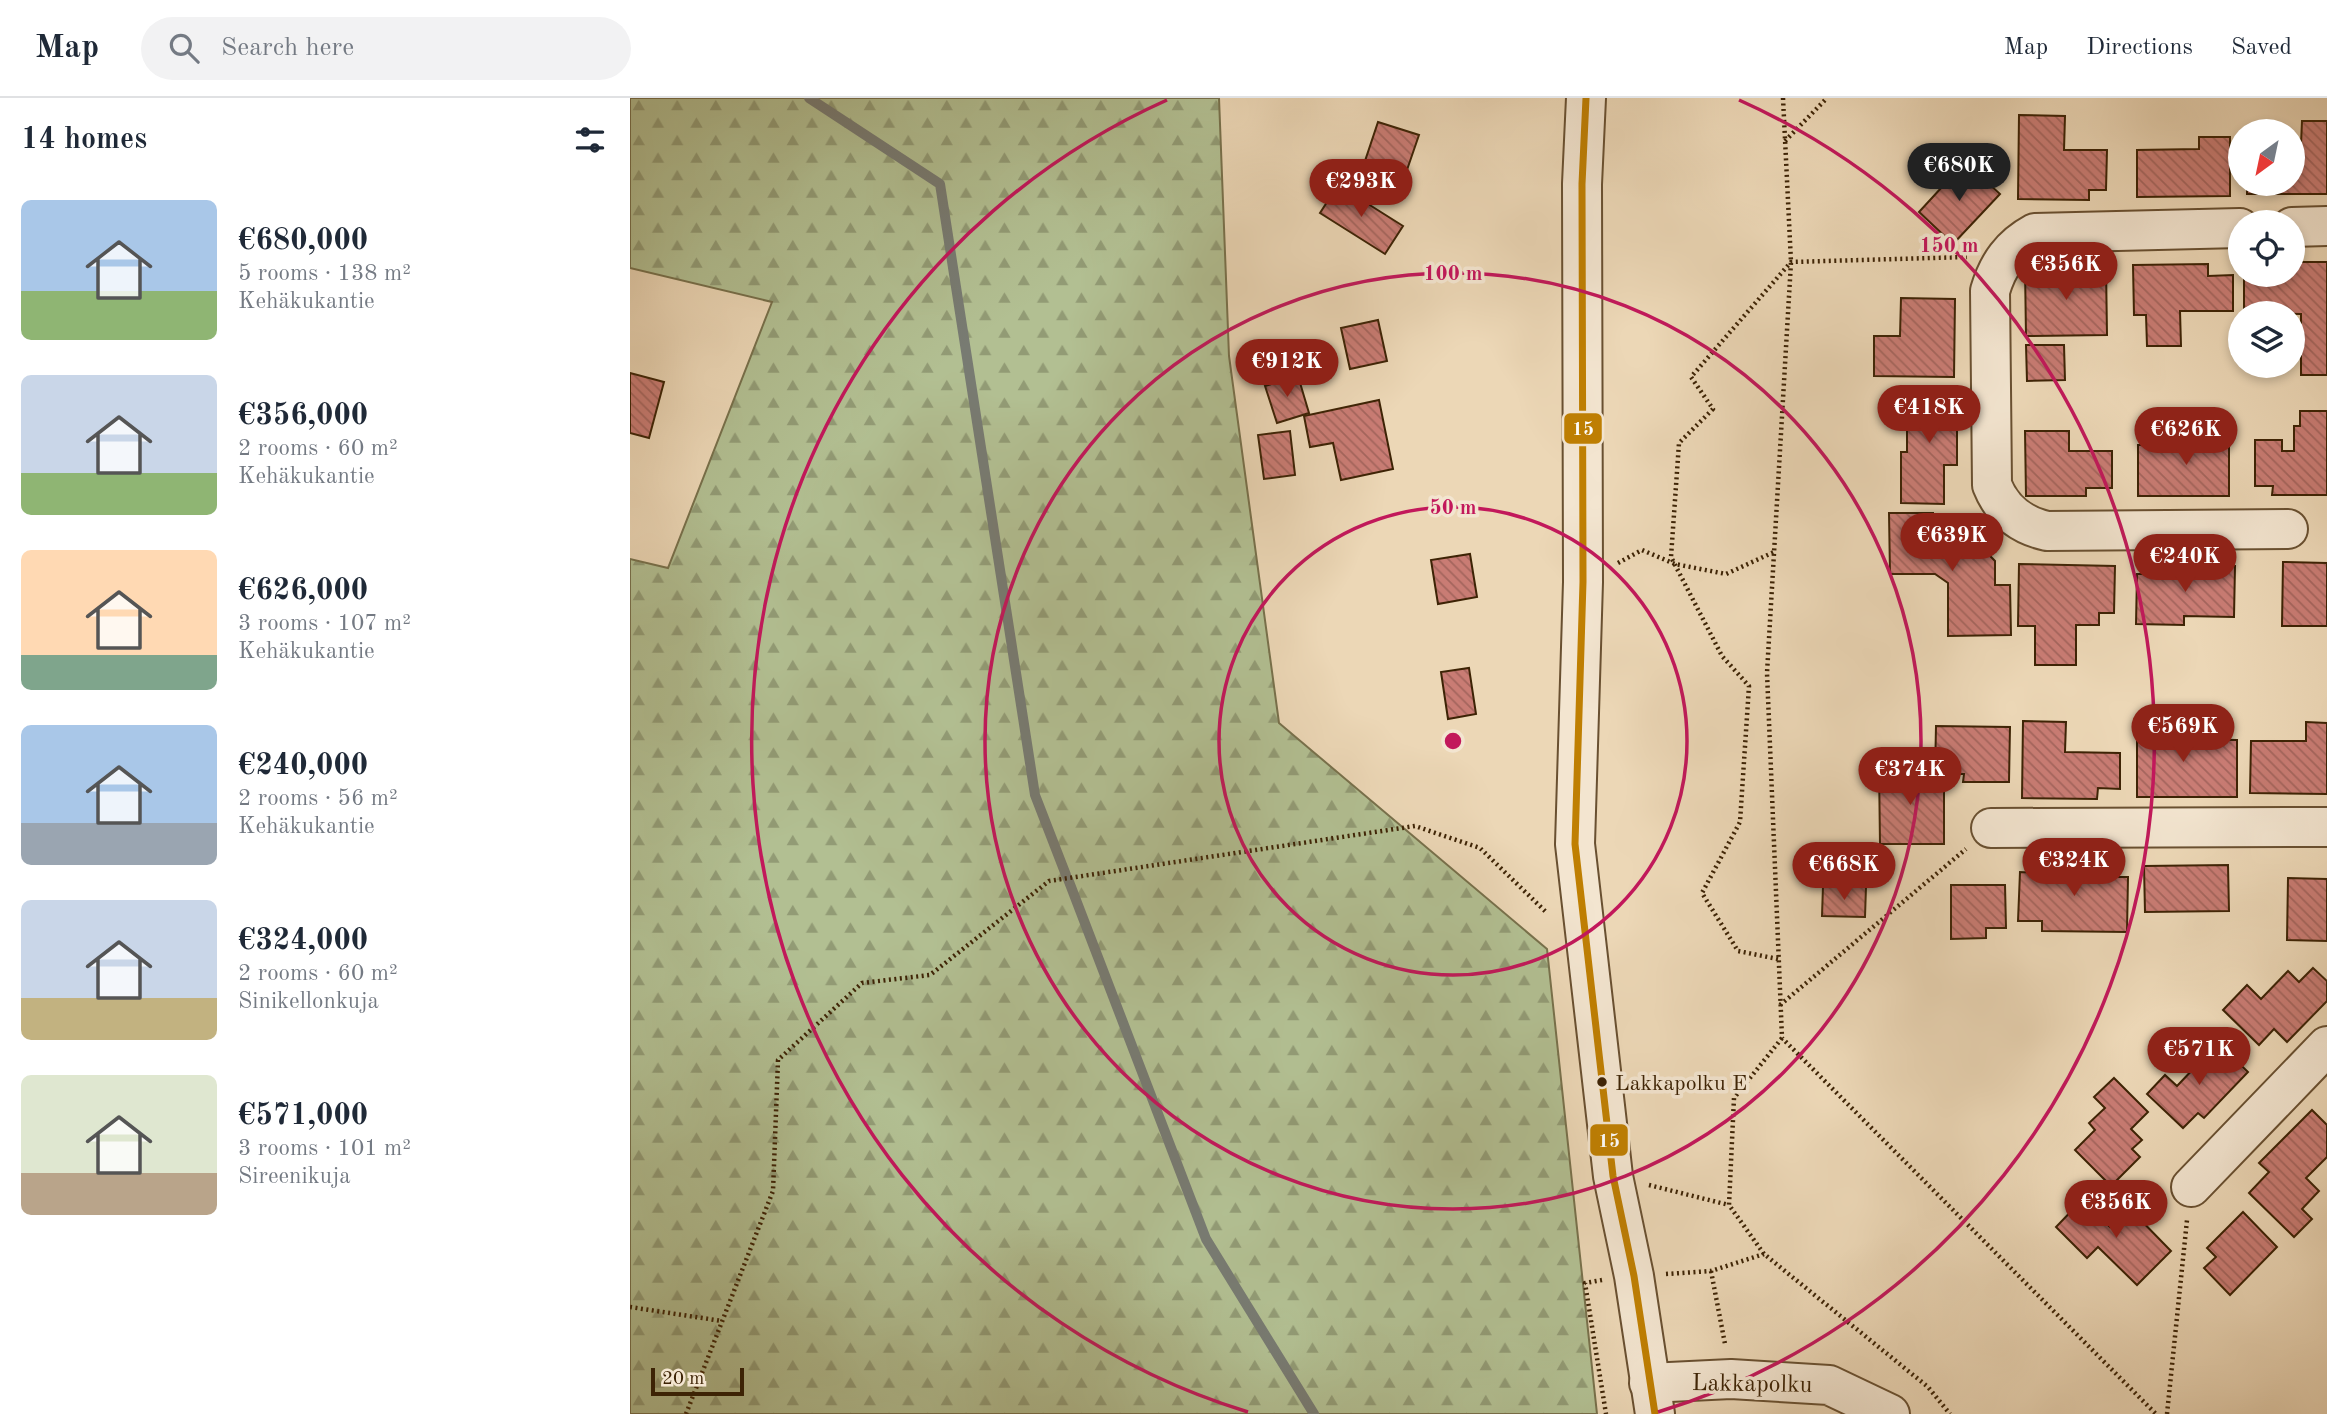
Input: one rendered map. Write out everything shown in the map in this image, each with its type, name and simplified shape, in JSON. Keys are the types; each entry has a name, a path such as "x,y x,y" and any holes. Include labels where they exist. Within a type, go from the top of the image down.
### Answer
{"street":[{"path":"1586,98 1582,184 1583,582 1576,844 1613,1176 1634,1276 1652,1399"},
{"path":"2305,227 2327,226"},
{"path":"2228,228 2035,233 2018,242 1996,271 1990,291 1992,485 1999,502 2029,527 2047,531 2287,529"},
{"path":"1991,828 2327,827"},
{"path":"2191,1187 2327,1046"},
{"name":"Lakkapolku","path":"1652,1399 1731,1380 1829,1385 1891,1414"}],"path":[{"path":"1783,98 1791,262 1767,673 1782,1038 2156,1414"},
{"path":"1785,141 1827,98"},
{"path":"1778,959 1738,951 1702,892 1740,822 1749,686 1722,656 1671,557 1679,443 1713,409 1691,377 1791,262 2006,256"},
{"path":"1583,582 1642,550 1675,564 1726,574 1774,552"},
{"path":"686,1414 773,1191 778,1059 862,983 930,975 1049,881 1415,826 1480,848 1548,914"},
{"path":"1780,1005 1991,828"},
{"path":"1782,1038 1734,1098 1729,1205 1764,1254 1928,1387 1950,1414"},
{"path":"1613,1176 1729,1205"},
{"path":"2167,1414 2191,1187"},
{"path":"1606,1414 1585,1283 1634,1276 1711,1271 1764,1254"},
{"path":"1711,1271 1731,1380"},
{"path":"630,1307 722,1321"}],"green space":[{"path":"630,98 1219,98 1229,356 1279,723 1547,949 1597,1414 630,1414 630,559 668,568 772,302 630,268"}],"building":[{"path":"2019,115 2065,116 2064,150 2107,150 2106,190 2089,190 2089,200 2018,199"},
{"path":"2305,121 2327,121 2327,194 2305,194"},
{"path":"1378,122 1419,135 1398,196 1358,182"},
{"path":"2199,137 2228,137 2230,196 2137,197 2137,150 2199,149"},
{"path":"1965,162 2000,194 1953,244 1919,212"},
{"path":"1338,185 1403,226 1385,254 1320,213"},
{"path":"2305,262 2327,262 2327,375 2305,375 2305,301 2244,301 2244,287 2305,287"},
{"path":"2208,264 2208,276 2228,275 2228,287 2233,287 2233,301 2228,301 2228,311 2180,311 2181,346 2147,346 2146,315 2134,315 2133,265"},
{"path":"2106,267 2107,335 2026,336 2025,268"},
{"path":"1901,298 1955,299 1954,377 1874,376 1874,336 1900,336"},
{"path":"1378,320 1387,361 1350,369 1341,328"},
{"path":"2026,345 2064,345 2065,380 2027,381"},
{"path":"630,373 664,382 649,438 630,433"},
{"path":"1298,376 1309,413 1277,423 1265,386"},
{"path":"1907,390 1957,390 1957,465 1944,465 1944,504 1901,503 1901,452 1907,452"},
{"path":"1379,400 1393,469 1341,480 1333,443 1310,447 1304,416"},
{"path":"2300,411 2327,411 2327,495 2272,495 2273,486 2255,486 2255,440 2282,440 2282,451 2294,451 2294,426 2300,426"},
{"path":"2198,430 2229,430 2229,496 2138,496 2138,445 2198,445"},
{"path":"1290,431 1295,475 1264,479 1258,435"},
{"path":"2025,431 2069,431 2069,451 2112,451 2112,488 2086,488 2086,496 2026,496"},
{"path":"1889,513 1933,513 1933,527 1962,527 1995,561 1995,585 2010,585 2011,635 1948,636 1948,583 1935,574 1890,574"},
{"path":"1470,554 1477,597 1438,604 1431,560"},
{"path":"2283,562 2327,563 2327,626 2282,626"},
{"path":"2019,564 2115,566 2114,613 2099,613 2099,625 2076,625 2076,665 2035,665 2035,626 2018,626"},
{"path":"2151,565 2235,566 2234,617 2184,616 2184,625 2136,624 2137,574 2151,574"},
{"path":"1469,668 1476,714 1448,719 1441,672"},
{"path":"2137,715 2169,716 2168,739 2237,740 2237,797 2137,797"},
{"path":"2023,721 2066,722 2065,752 2120,753 2120,789 2098,788 2097,799 2022,798"},
{"path":"2306,722 2327,723 2327,794 2250,793 2251,741 2306,741"},
{"path":"1936,726 2010,727 2009,782 1963,782 1964,774 1935,774"},
{"path":"1879,766 1916,766 1944,787 1944,844 1880,844"},
{"path":"2041,862 2105,863 2105,877 2128,877 2127,932 2042,931 2042,921 2018,921 2020,872 2041,873"},
{"path":"2228,865 2229,911 2145,912 2144,866"},
{"path":"2288,878 2327,879 2327,941 2287,940"},
{"path":"1951,885 2005,885 2006,928 1986,928 1986,938 1951,939"},
{"path":"1823,886 1866,887 1865,917 1822,916"},
{"path":"2313,968 2327,981 2327,1001 2287,1042 2274,1029 2259,1045 2223,1010 2247,985 2261,999 2288,971 2299,982"},
{"path":"2218,1043 2248,1072 2204,1118 2198,1113 2183,1128 2147,1094 2165,1075 2177,1086"},
{"path":"2114,1078 2148,1112 2131,1129 2142,1140 2132,1149 2140,1157 2111,1186 2075,1150 2095,1130 2089,1123 2105,1108 2094,1097"},
{"path":"2312,1110 2327,1125 2327,1157 2306,1178 2319,1191 2302,1209 2312,1219 2294,1237 2249,1193 2269,1172 2259,1163"},
{"path":"2082,1200 2110,1227 2129,1208 2171,1251 2137,1285 2098,1247 2087,1258 2056,1227"},
{"path":"2243,1212 2277,1247 2230,1295 2204,1268 2216,1257 2207,1248"}],"waterway":[{"path":"809,98 940,184 1035,795 1066,875"},
{"path":"1068,879 1206,1239 1314,1414"}],"transit line":[{"name":"15","path":"1586,98 1582,184 1583,582 1575,844 1613,1176 1634,1276 1655,1414"}],"place":[{"name":"Lakkapolku E","path":"1602,1082"}]}
